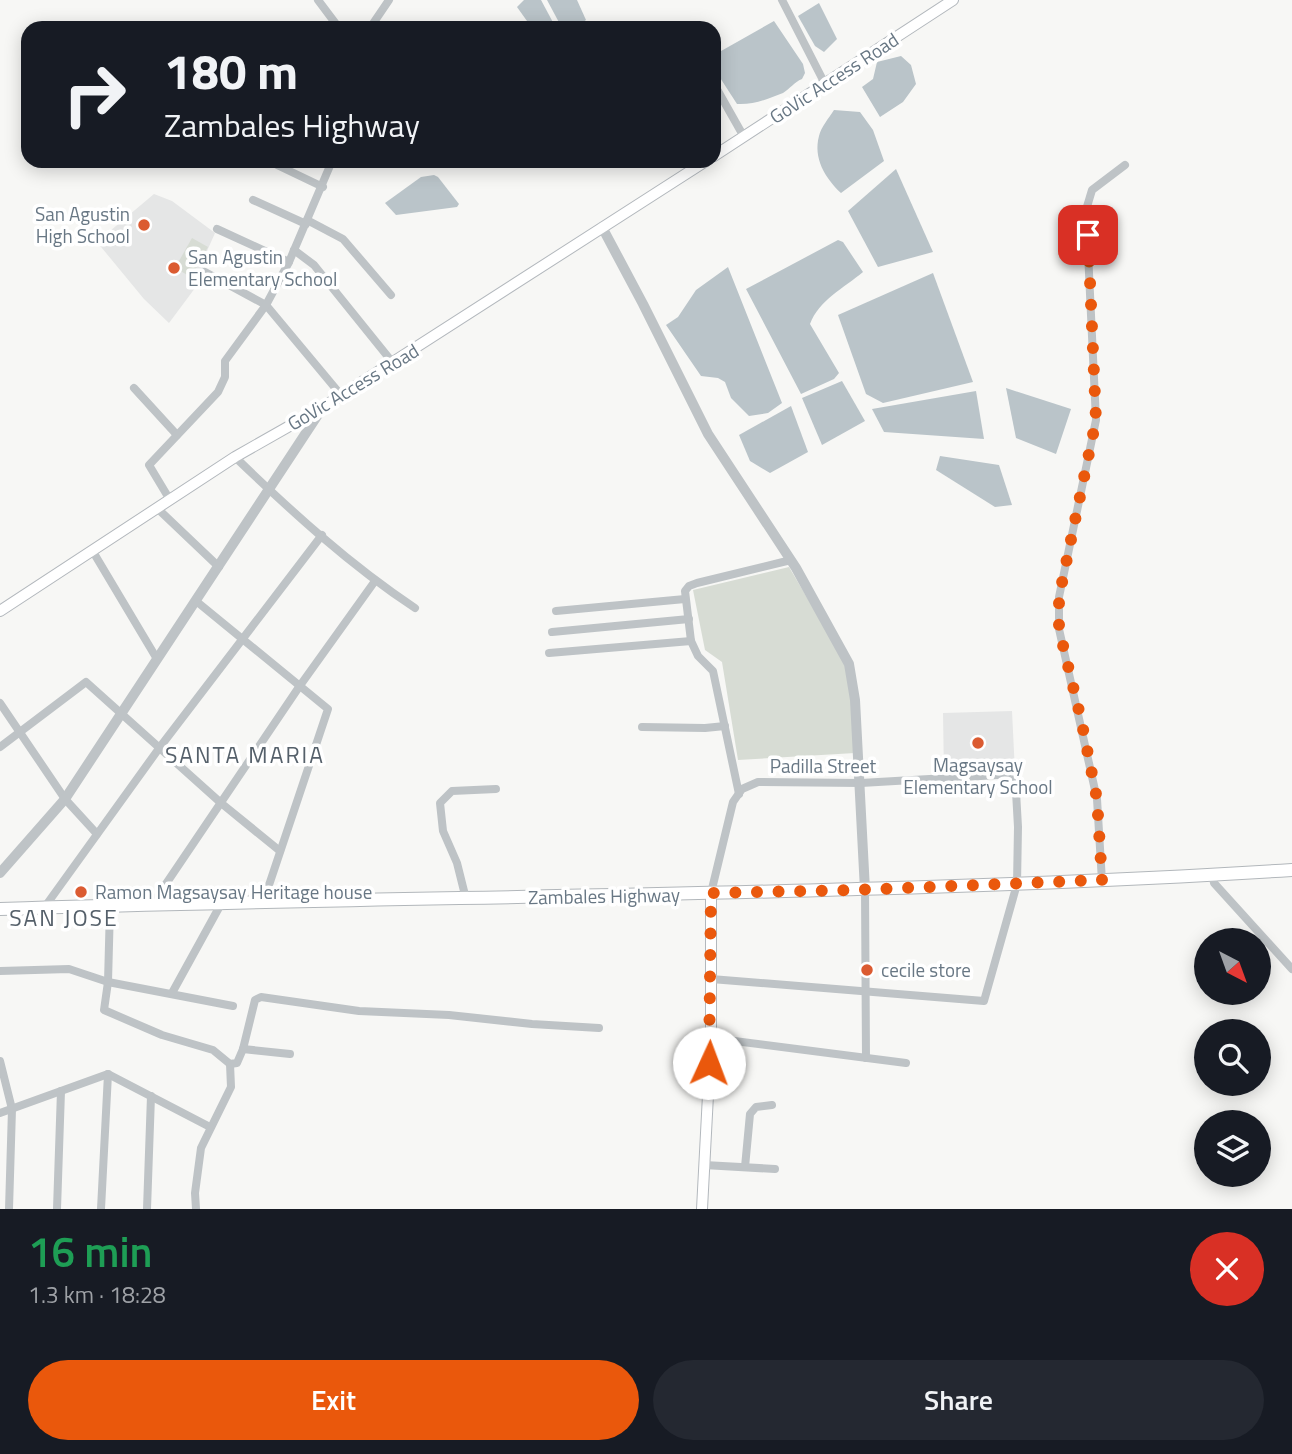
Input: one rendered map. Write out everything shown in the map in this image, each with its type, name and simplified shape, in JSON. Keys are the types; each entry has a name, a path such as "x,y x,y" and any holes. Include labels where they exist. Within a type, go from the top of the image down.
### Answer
{"main road":[{"name":"GoVic Access Road","path":"721,152 953,0"},
{"name":"GoVic Access Road","path":"0,611 235,457 323,407 695,168"},
{"name":"Zambales Highway","path":"0,909 865,890 1291,869"},
{"path":"702,1209 710,1038 711,893"}],"street":[{"path":"318,0 334,21"},
{"path":"375,21 389,0"},
{"path":"782,0 825,84"},
{"path":"721,96 744,137"},
{"path":"1102,880 1097,799 1059,629 1059,597 1096,420 1086,210 1092,190 1125,165"},
{"path":"283,168 323,187"},
{"path":"170,500 149,465 218,392 225,377 225,361 266,305 289,262 330,168"},
{"path":"253,200 343,240 391,295"},
{"path":"602,227 708,434 791,560 849,664 855,700 865,890 866,1058"},
{"path":"217,229 289,262"},
{"path":"294,250 314,265 393,363"},
{"path":"205,272 266,305 341,395"},
{"path":"134,388 177,435"},
{"path":"0,873 65,799 323,407"},
{"path":"235,457 269,490 375,581 415,608"},
{"path":"157,508 219,567"},
{"path":"44,908 160,747 322,535"},
{"path":"92,550 157,659"},
{"path":"711,893 733,802 739,794 713,671 698,656 691,641 685,591 689,586 791,560"},
{"path":"152,906 299,687 375,581"},
{"path":"556,611 685,599"},
{"path":"197,601 328,709 263,903"},
{"path":"552,632 690,619"},
{"path":"549,653 691,641"},
{"path":"0,747 86,682 280,852"},
{"path":"0,703 65,799 97,834"},
{"path":"642,727 724,726"},
{"name":"Padilla Street","path":"739,794 742,789 758,782 860,783 1015,774 1017,884"},
{"path":"466,899 457,863 443,831 440,803 452,791 496,789"},
{"path":"1212,874 1214,883 1292,969"},
{"path":"711,979 984,1001 1017,884"},
{"path":"172,993 220,904"},
{"path":"110,907 108,982 104,1010 162,1035 213,1050 230,1064 237,1063 255,1000 261,998 359,1011 449,1015 599,1028"},
{"path":"0,971 69,969 108,982 233,1006"},
{"path":"710,1038 906,1063"},
{"path":"243,1049 290,1054"},
{"path":"0,1061 12,1109 9,1209"},
{"path":"196,1209 195,1193 201,1148 231,1087 230,1064"},
{"path":"0,1113 108,1074 210,1126"},
{"path":"101,1209 108,1074"},
{"path":"57,1209 61,1091"},
{"path":"146,1209 151,1096"},
{"path":"745,1167 750,1114 756,1107 772,1105"},
{"path":"704,1165 775,1169"}],"shaded area":[{"path":"524,0 541,0 552,21 527,21 517,7"},
{"path":"547,0 577,0 586,20 558,21"},
{"path":"819,3 837,39 824,52 815,46 798,16"},
{"path":"774,21 803,64 805,73 802,79 783,93 755,103 737,104 721,79 721,51"},
{"path":"901,56 911,65 916,84 903,102 880,117 862,87 873,79 877,62"},
{"path":"834,110 860,112 873,130 884,161 841,193 825,174 818,152 820,133"},
{"path":"896,169 933,252 878,267 848,211"},
{"path":"434,175 459,204 457,207 396,215 385,203 421,177"},
{"path":"154,194 172,201 215,233 203,260 204,276 169,323 144,299 97,242"},
{"path":"192,238 208,247 191,277 175,268"},
{"path":"838,240 843,242 863,272 826,301 810,324 839,373 834,379 801,394 746,289"},
{"path":"728,267 782,403 768,413 749,416 731,398 725,382 718,378 701,376 666,325 678,317 696,290"},
{"path":"933,273 973,382 883,403 866,394 838,315"},
{"path":"842,381 865,421 822,445 802,398"},
{"path":"1006,388 1071,409 1056,454 1016,438"},
{"path":"976,391 984,439 884,432 872,409"},
{"path":"791,406 808,452 770,473 750,461 739,435"},
{"path":"940,456 999,465 1012,505 995,507 936,470"},
{"path":"789,567 849,669 855,753 738,760 722,662 705,650 693,590"},
{"name":"Magsaysay Elementary School","path":"1012,711 1015,772 944,775 943,713"}],"place":[{"name":"San Agustin High School","path":"144,225"},
{"name":"San Agustin Elementary School","path":"174,268"},
{"name":"Magsaysay Elementary School","path":"978,743"},
{"name":"Ramon Magsaysay Heritage house","path":"81,892"},
{"name":"cecile store","path":"867,970"}],"district":[{"name":"SANTA MARIA","path":"245,755"},
{"name":"SAN JOSE","path":"64,918"}],"route":[{"path":"709,1063 711,893 1102,880 1097,799 1059,629 1059,597 1096,420 1088,235"}]}
